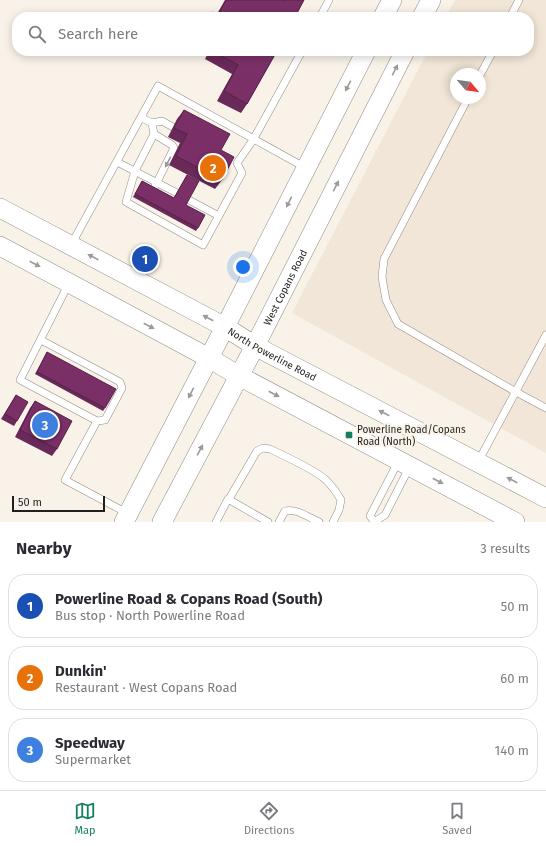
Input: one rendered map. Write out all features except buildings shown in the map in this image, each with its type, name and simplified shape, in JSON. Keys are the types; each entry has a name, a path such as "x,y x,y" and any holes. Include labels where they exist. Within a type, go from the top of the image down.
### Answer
{"main road":[{"path":"386,12 392,0"},
{"path":"425,12 431,0"},
{"path":"126,518 210,358 363,56"},
{"name":"West Copans Road","path":"162,522 255,346 402,56"},
{"name":"North Powerline Road","path":"0,208 225,327 255,346 546,498"},
{"path":"0,246 210,358 239,376 515,522"}],"lane":[{"path":"323,12 330,0"},
{"path":"513,12 519,0"},
{"path":"152,123 154,134 135,171 126,202 203,245 242,173 235,161 253,140 299,56"},
{"path":"484,68 490,56"},
{"path":"70,245 142,118 158,86 306,168"},
{"path":"465,104 384,259 382,277 386,300 398,324 546,408"},
{"path":"142,118 152,123 162,121 173,127"},
{"path":"153,190 174,148 172,145 154,134"},
{"path":"117,162 174,192 167,198"},
{"path":"189,200 219,216"},
{"path":"142,211 146,204"},
{"path":"194,213 198,205"},
{"path":"156,219 160,211"},
{"path":"167,225 171,217"},
{"path":"183,234 187,225"},
{"path":"41,340 120,382 122,388 105,420 97,420 20,380 69,283"},
{"path":"478,462 546,336"},
{"path":"97,420 64,480 126,518"},
{"path":"216,522 257,451 263,448 270,449 325,479 341,500 339,510 333,522"},
{"path":"405,463 385,515 374,522 370,516 405,463"},
{"path":"229,500 268,522"},
{"path":"279,522 285,511 291,510 319,522"}],"shaded area":[{"path":"455,0 546,0 546,453 292,313 425,56 534,56 534,12 449,12"}],"place":[{"name":"Dunkin'","path":"213,168"},
{"name":"Powerline Road & Copans Road (South)","path":"145,259"},
{"name":"Speedway","path":"45,425"},
{"name":"Powerline Road/Copans Road (North)","path":"349,435"}]}
